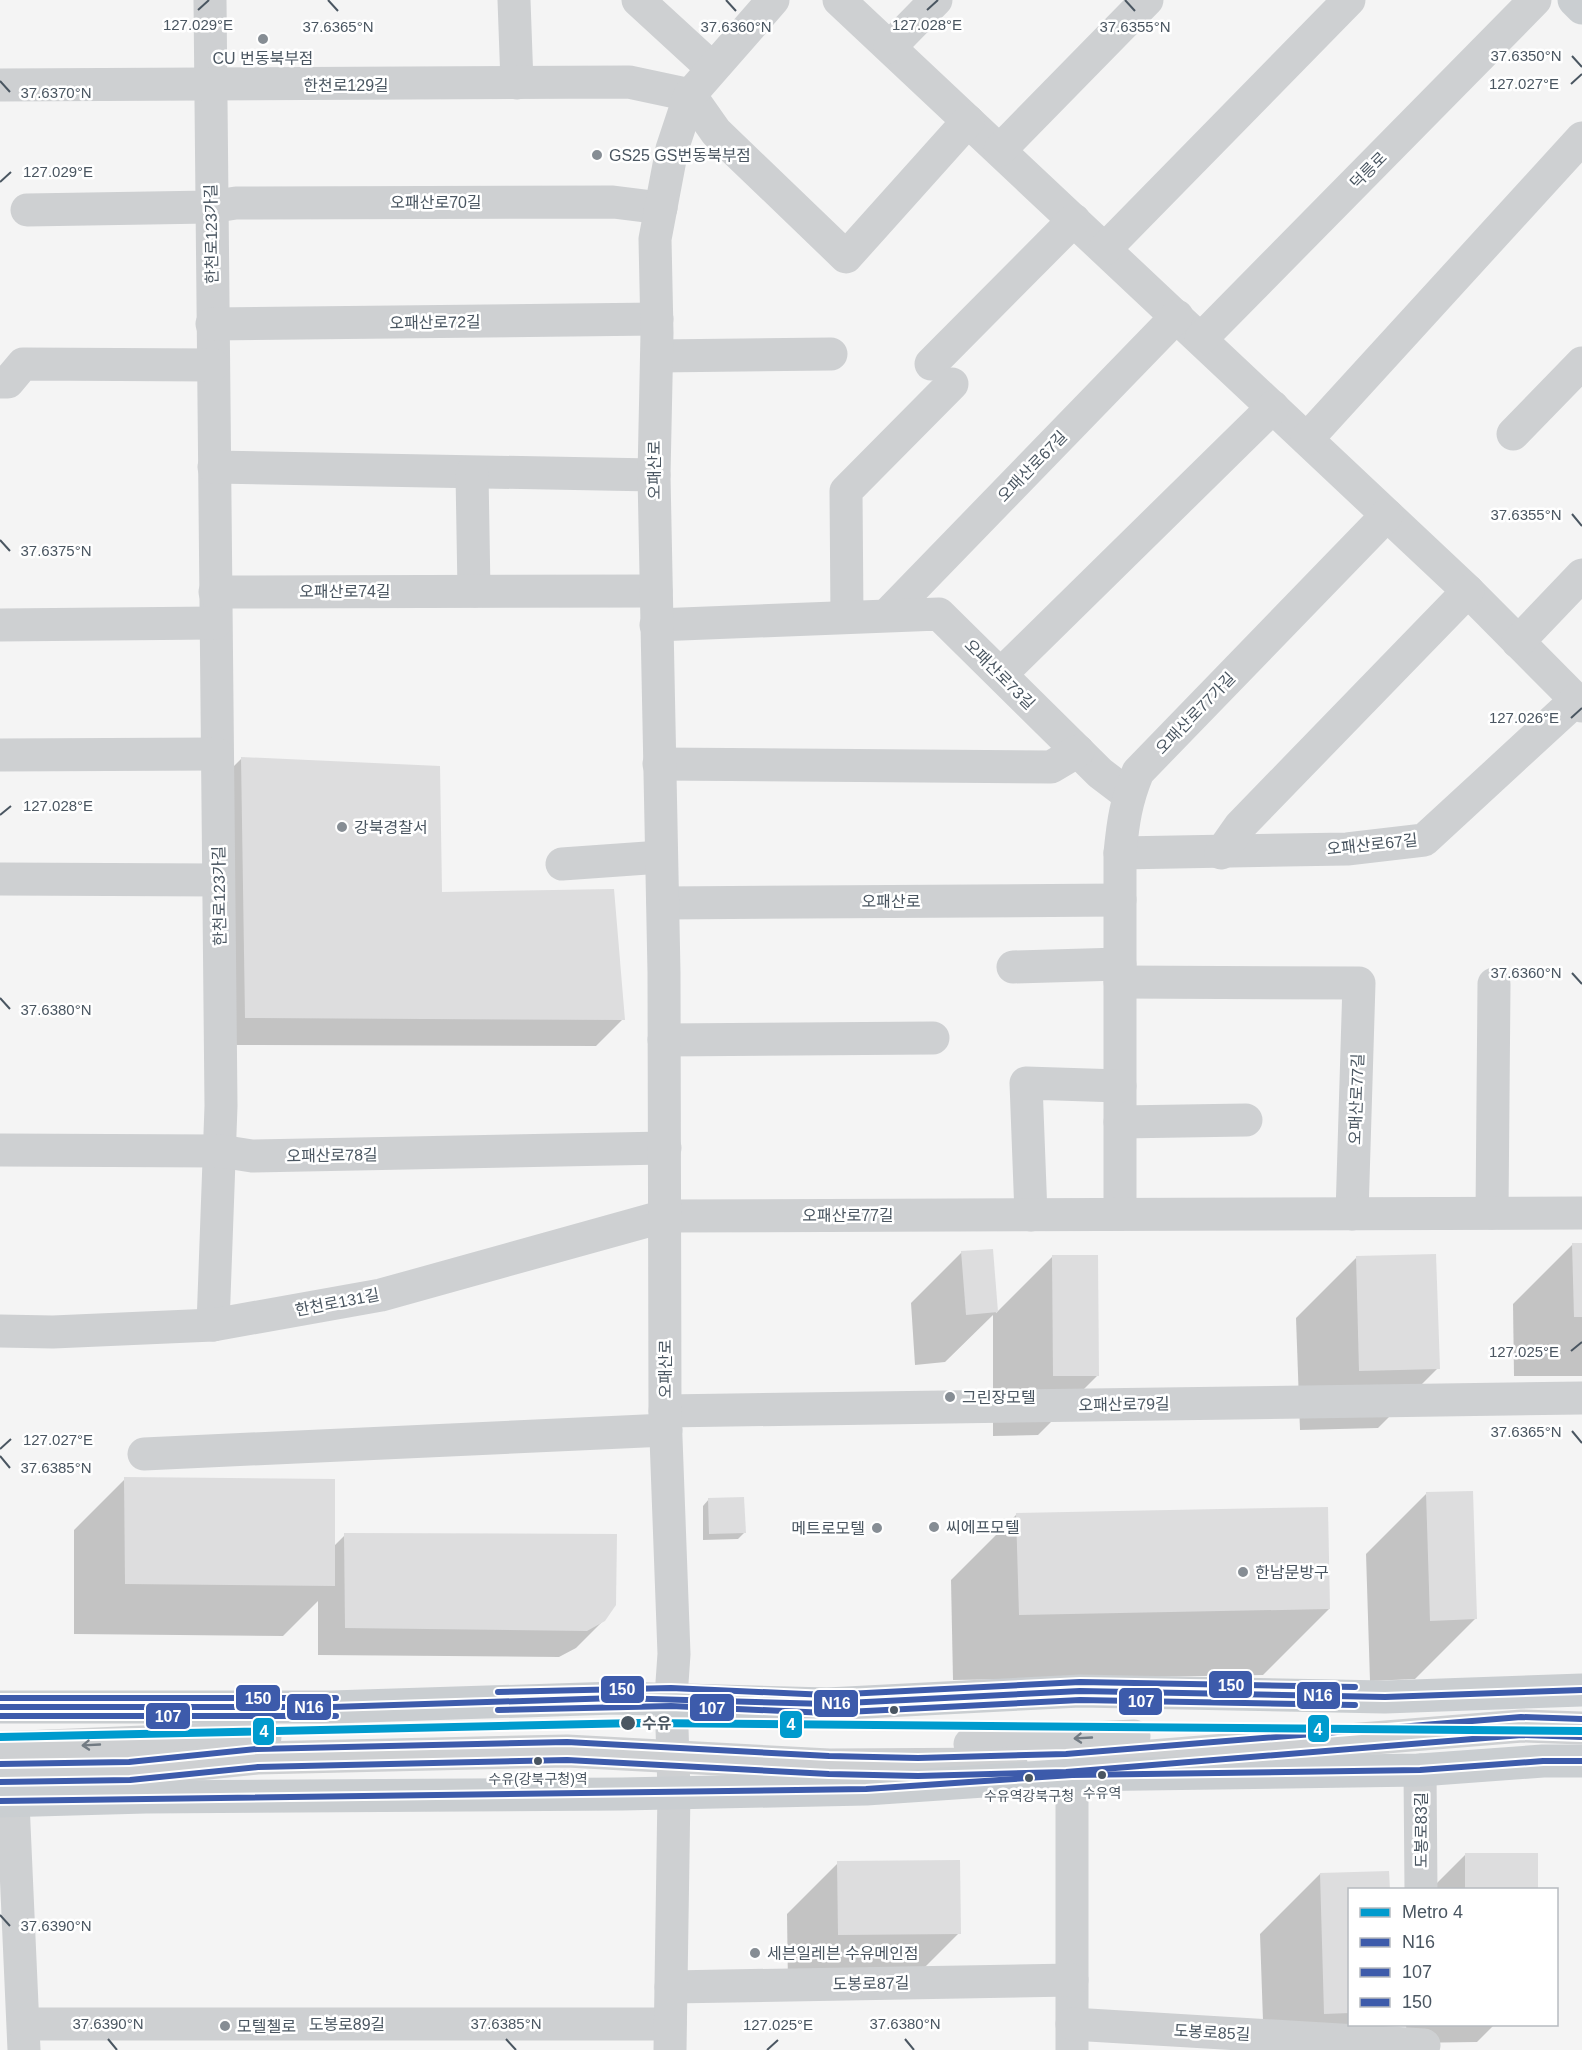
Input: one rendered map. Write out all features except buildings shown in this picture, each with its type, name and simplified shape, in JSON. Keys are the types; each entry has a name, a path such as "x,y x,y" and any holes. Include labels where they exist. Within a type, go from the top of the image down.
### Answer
{"main road":[{"path":"1574,0 1582,8"},
{"path":"0,1707 332,1707 671,1698 827,1704 1080,1691 1395,1696 1582,1690"},
{"path":"4,1792 146,1797 866,1789 1072,1775 1420,1770 1543,1761 1582,1761"}],"street":[{"name":"한천로123가길","path":"210,0 220,1151 213,1325"},
{"path":"514,0 517,83"},
{"path":"638,0 712,68"},
{"name":"오패산로","path":"671,1698 674,1654 665,1421 663,903 654,476 657,356 656,239 672,149 690,95 773,0"},
{"name":"오패산로67길","path":"839,0 1468,591 1579,703 1425,840 1347,849 1120,853"},
{"path":"890,47 936,0"},
{"path":"1000,150 1147,0"},
{"path":"1105,249 1349,0"},
{"name":"덕릉로","path":"1201,339 1535,0"},
{"name":"한천로129길","path":"0,85 210,86 629,82 690,95"},
{"path":"690,95 716,132 846,257 968,121"},
{"path":"1306,439 1582,138"},
{"name":"오패산로70길","path":"27,210 210,207 236,202 613,202 661,208"},
{"path":"848,617 846,491 942,374 1074,220"},
{"name":"오패산로67길","path":"887,615 1177,316"},
{"name":"오패산로72길","path":"212,324 657,319"},
{"path":"657,356 831,354"},
{"path":"1514,434 1582,363"},
{"path":"0,382 8,381 23,364 213,365"},
{"path":"1001,674 1273,408"},
{"path":"214,467 654,476"},
{"path":"472,472 474,591"},
{"name":"오패산로77가길","path":"1120,1214 1120,853 1125,806 1129,795 1138,772 1387,515"},
{"path":"1518,642 1582,575"},
{"name":"오패산로74길","path":"0,625 215,607 474,591 656,591"},
{"path":"1221,853 1240,826 1468,591"},
{"name":"오패산로73길","path":"656,625 939,614 1100,773 1129,795"},
{"path":"659,764 1052,767 1078,751"},
{"path":"0,755 217,754"},
{"path":"562,864 661,857"},
{"path":"0,879 218,880"},
{"name":"오패산로","path":"663,903 1120,900"},
{"path":"1013,967 1120,973"},
{"name":"오패산로77길","path":"1120,973 1359,983 1352,1214"},
{"path":"1492,1213 1494,984"},
{"path":"664,1040 933,1038"},
{"path":"1031,1215 1026,1083 1120,1086"},
{"path":"1120,1122 1246,1120"},
{"name":"오패산로78길","path":"0,1150 220,1151 252,1156 665,1148"},
{"name":"오패산로77길","path":"665,1216 1582,1213"},
{"name":"한천로131길","path":"0,1331 53,1332 213,1325 381,1295 665,1216"},
{"name":"오패산로79길","path":"144,1454 665,1421 1582,1398"},
{"path":"670,2037 674,1791 671,1698"},
{"path":"4,1792 130,1771 257,1758 672,1747 828,1749 932,1746 1582,1713"},
{"path":"0,1748 262,1737 617,1731 672,1747 907,1767 1066,1763 1522,1726 1582,1728"},
{"name":"도봉로83길","path":"1420,1770 1421,1888"},
{"name":"도봉로85길","path":"1072,1775 1072,2037 1424,2040"},
{"name":"도봉로89길","path":"4,1792 11,1962 24,2037 670,2037"},
{"name":"도봉로87길","path":"671,1987 1072,1980"}],"metro line":[{"name":"4","path":"0,1737 639,1723 1582,1731"}],"transit line":[{"name":"150","path":"498,1692 671,1688 827,1695 1080,1682 1355,1687"},
{"name":"N16","path":"0,1707 332,1707 616,1698 827,1704 1080,1691 1385,1697 1582,1690"},
{"name":"150","path":"0,1698 336,1698"},
{"name":"107","path":"498,1710 671,1706 827,1713 1080,1700 1355,1705"},
{"name":"107","path":"0,1716 336,1716"},
{"name":"150","path":"0,1764 129,1762 257,1749 567,1742 829,1756 918,1758 1066,1754 1521,1717 1582,1719"},
{"name":"107","path":"0,1782 130,1780 258,1767 567,1760 829,1774 918,1776 1066,1772 1522,1735 1582,1737"},
{"name":"N16","path":"0,1801 866,1789 1072,1775 1420,1770 1543,1761 1582,1761"}],"place":[{"name":"CU 번동북부점","path":"263,39"},
{"name":"GS25 GS번동북부점","path":"597,155"},
{"name":"강북경찰서","path":"342,827"},
{"name":"그린장모텔","path":"950,1397"},
{"name":"씨에프모텔","path":"934,1527"},
{"name":"메트로모텔","path":"877,1528"},
{"name":"한남문방구","path":"1243,1572"},
{"name":"수유","path":"628,1723"},
{"name":"수유(강북구청)역","path":"538,1761"},
{"name":"수유역","path":"1102,1775"},
{"name":"수유역강북구청","path":"1029,1778"},
{"name":"세븐일레븐 수유메인점","path":"755,1953"},
{"name":"모텔첼로","path":"225,2026"}]}
